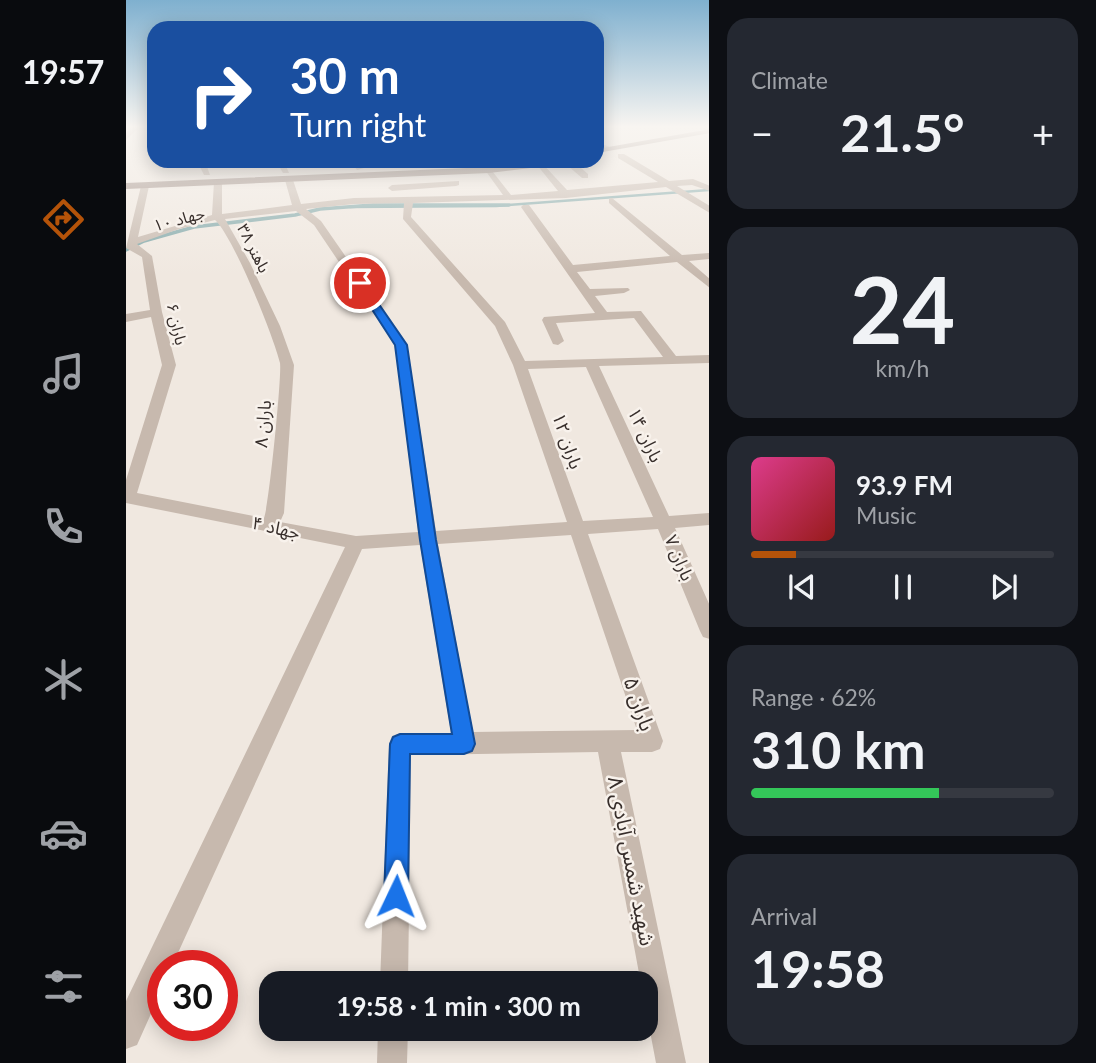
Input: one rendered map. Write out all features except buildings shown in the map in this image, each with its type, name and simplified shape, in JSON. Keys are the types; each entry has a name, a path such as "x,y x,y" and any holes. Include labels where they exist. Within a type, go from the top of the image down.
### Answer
{"street":[{"path":"126,186 218,182 281,176"},
{"path":"287,176 302,211 317,223 401,345 428,540 464,744"},
{"path":"449,176 473,199"},
{"path":"495,176 509,198"},
{"path":"550,176 566,195"},
{"path":"651,176 709,211"},
{"path":"675,176 707,185"},
{"name":"باهنر ۳۸","path":"218,182 221,220 274,326"},
{"path":"409,203 566,195 693,182"},
{"path":"392,188 456,183"},
{"path":"132,247 145,186"},
{"path":"639,198 678,193"},
{"path":"600,202 626,200"},
{"path":"612,201 709,285"},
{"path":"409,203 526,207 575,204"},
{"name":"جهاد ۱۰","path":"132,247 221,220 409,203"},
{"name":"باران ۱۲","path":"409,203 406,217 501,325 520,365 578,529"},
{"path":"526,207 603,316"},
{"name":"باران ۶","path":"126,497 133,484 169,365 156,312 147,256 132,247"},
{"path":"569,269 709,256"},
{"path":"587,293 624,290"},
{"path":"126,317 156,312"},
{"path":"558,341 548,320 637,314 672,360"},
{"name":"باران ۸","path":"270,526 275,513 286,365 274,326"},
{"path":"520,365 709,360"},
{"name":"باران ۱۴","path":"591,363 664,523"},
{"name":"جهاد ۴","path":"126,497 356,543 709,519"},
{"name":"باران ۷","path":"664,523 709,631"},
{"name":"باران ۵","path":"394,971 400,744 652,741 578,529"},
{"path":"126,1034 356,543"},
{"name":"شهید شمس آبادی ۸","path":"607,741 671,1063"},
{"path":"392,1063 393,1041"}],"waterway":[{"path":"350,207 496,206 709,190"},
{"path":"126,250 144,241 194,227 295,215 320,209 373,205"},
{"path":"374,205 509,205"}],"route":[{"path":"360,283 401,345 428,540 464,744 400,744 396,896"}]}
